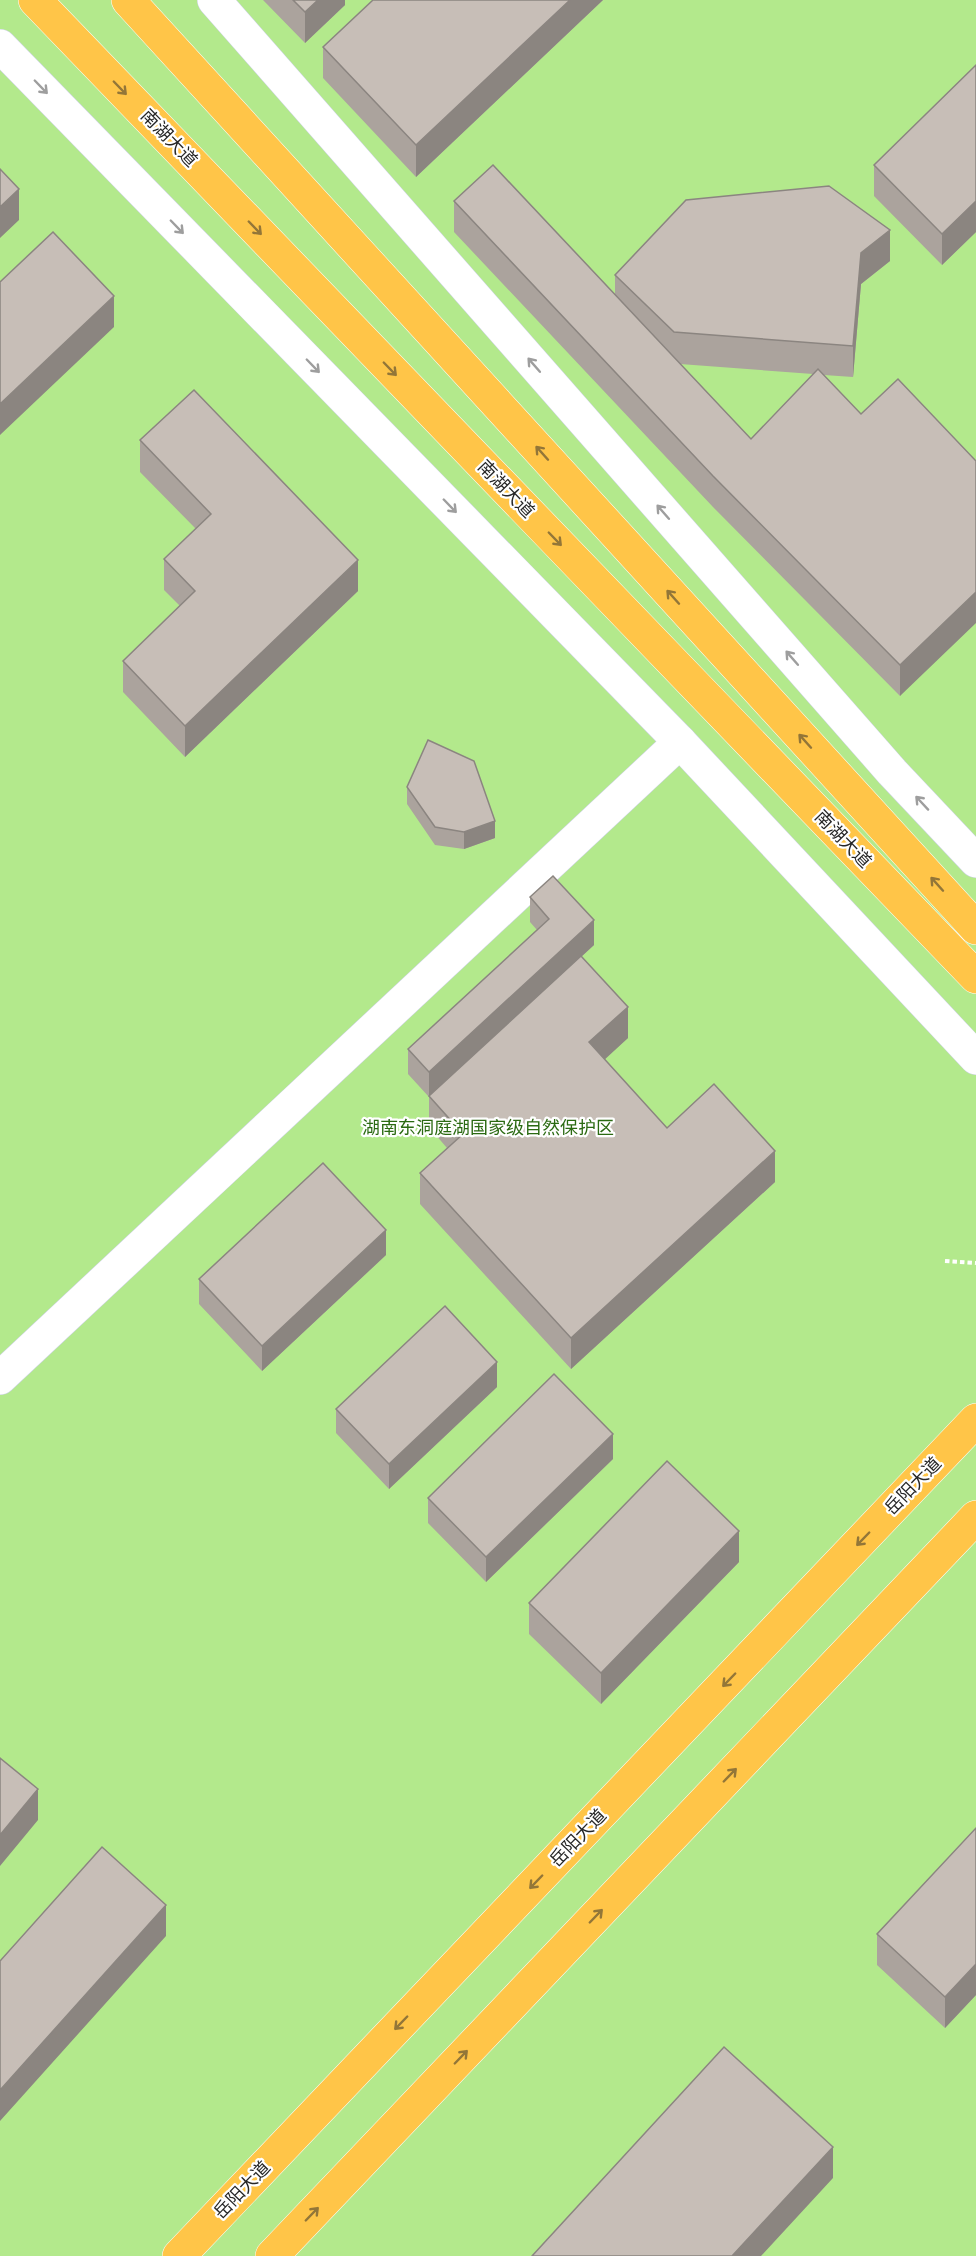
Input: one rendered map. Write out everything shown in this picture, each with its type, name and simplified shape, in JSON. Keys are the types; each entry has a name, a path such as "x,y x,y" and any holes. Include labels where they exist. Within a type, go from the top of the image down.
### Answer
{"main road":[{"name":"南湖大道","path":"36,0 976,977"},
{"name":"南湖大道","path":"128,0 976,928"},
{"path":"214,0 892,772 976,861"},
{"path":"0,46 680,742 976,1058"},
{"path":"0,1378 680,742"},
{"name":"岳阳大道","path":"179,2256 976,1420"},
{"path":"272,2256 976,1518"}],"path":[{"path":"945,1261 976,1263"}],"green space":[{"name":"湖南东洞庭湖国家级自然保护区","path":"0,0 976,0 976,2256 0,2256"}],"building":[{"path":"293,0 318,0 305,12"},
{"path":"373,0 570,0 416,145 323,47"},
{"path":"976,65 976,201 942,234 874,165"},
{"path":"493,165 751,439 818,369 861,414 898,379 976,461 976,592 900,665 713,476 454,201"},
{"path":"0,169 19,189 0,207"},
{"path":"829,186 890,230 861,253 853,346 674,332 615,275 686,200"},
{"path":"53,232 114,296 0,404 0,282"},
{"path":"194,390 358,560 185,726 123,661 195,591 164,559 211,514 140,440"},
{"path":"428,740 474,761 495,821 464,832 435,827 407,787"},
{"path":"553,876 594,920 429,1072 408,1049 549,919 530,897"},
{"path":"581,956 628,1007 589,1042 667,1128 714,1084 775,1151 571,1338 420,1173 463,1134 429,1096"},
{"path":"323,1163 386,1230 262,1346 199,1279"},
{"path":"445,1306 497,1362 389,1464 336,1409"},
{"path":"554,1374 613,1434 486,1557 428,1498"},
{"path":"667,1461 739,1531 601,1673 529,1603"},
{"path":"0,1758 38,1789 0,1835"},
{"path":"976,1828 976,1964 945,1997 877,1934"},
{"path":"102,1847 166,1905 0,2090 0,1961"},
{"path":"724,2047 833,2147 732,2256 532,2256"}]}
